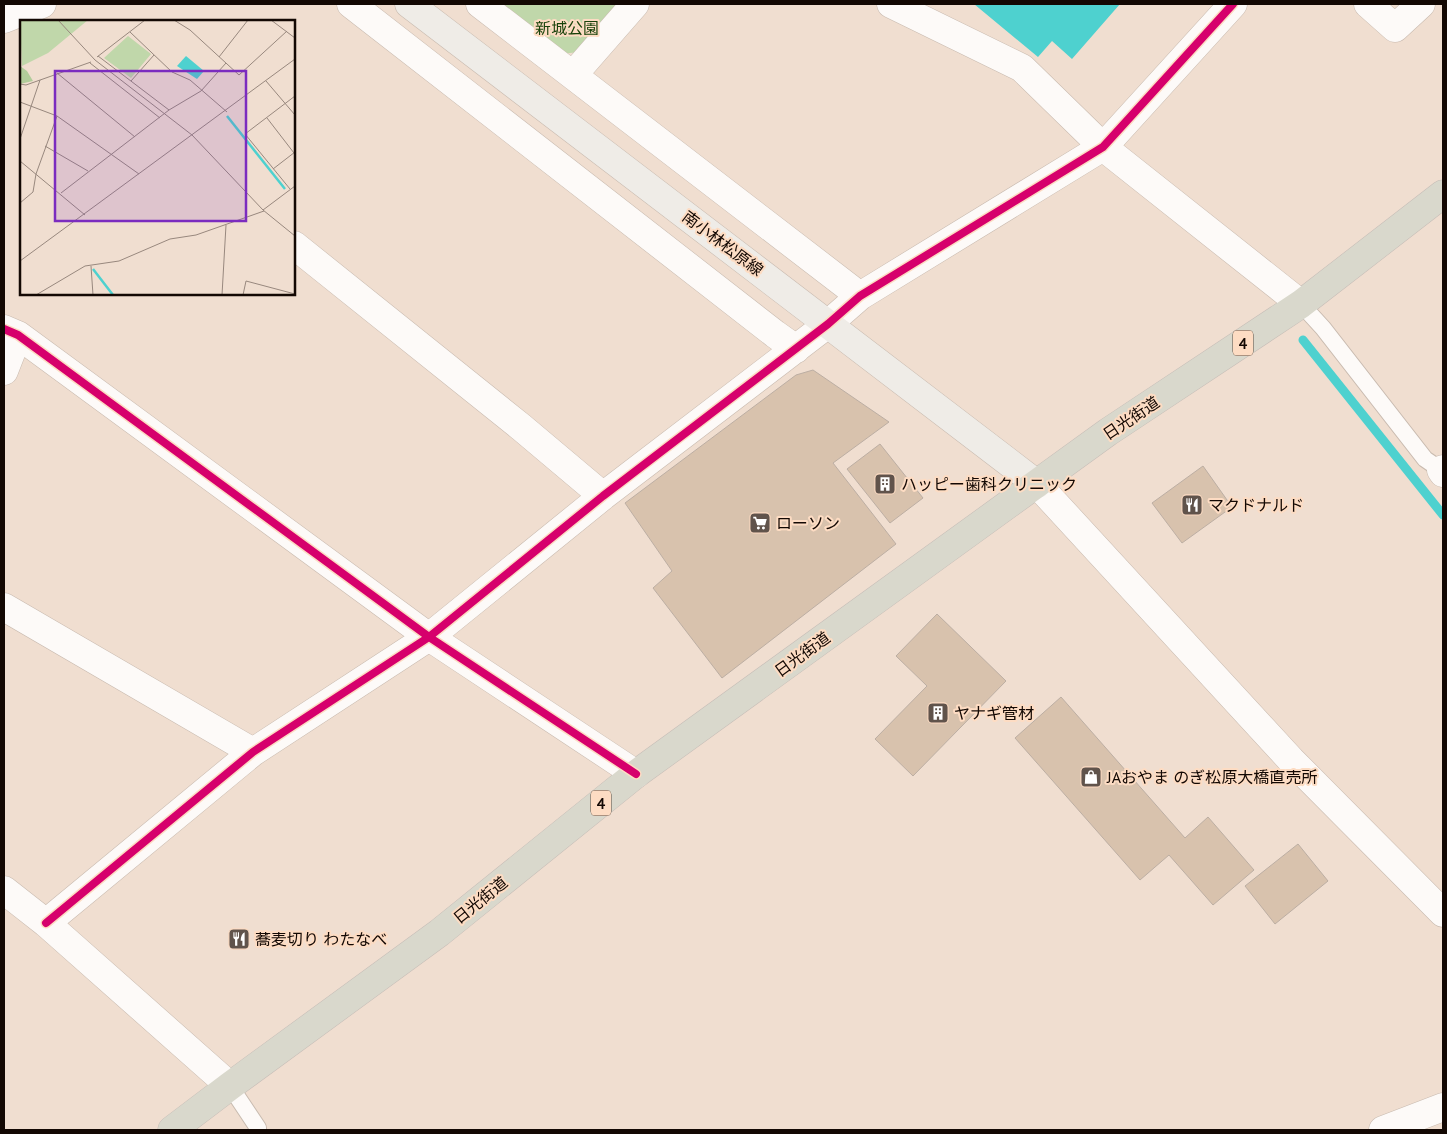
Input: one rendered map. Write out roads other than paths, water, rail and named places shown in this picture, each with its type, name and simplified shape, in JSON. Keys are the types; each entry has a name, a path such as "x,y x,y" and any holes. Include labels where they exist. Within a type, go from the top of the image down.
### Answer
{"highway":[{"name":"日光街道","path":"172,1130 439,933 636,774 1108,432 1301,304 1443,194"}],"main road":[{"name":"南小林松原線","path":"409,4 1037,484"}],"street":[{"path":"350,4 774,334 796,349"},
{"path":"480,4 860,296"},
{"path":"573,75 635,4"},
{"path":"890,4 1022,68 1104,147 1301,304"},
{"path":"46,923 253,752 430,637 603,496 796,349 860,296 1104,147 1233,4"},
{"path":"1368,4 1395,28 1421,4"},
{"path":"295,246 521,427 603,496"},
{"path":"4,371 11,332 430,637 636,774"},
{"path":"1037,484 1291,760 1443,913"},
{"path":"4,607 253,752"},
{"path":"4,890 46,923 230,1086"},
{"path":"1383,1130 1443,1107"}],"lane":[{"path":"1301,304 1323,328 1425,459 1443,471"},
{"path":"230,1086 258,1130"}],"water":[{"path":"974,4 1120,4 1072,59 1052,41 1038,57"}],"waterway":[{"path":"1303,340 1443,515"}],"place":[{"name":"ハッピー歯科クリニック","path":"885,484"},
{"name":"マクドナルド","path":"1192,505"},
{"name":"ローソン","path":"760,523"},
{"name":"ヤナギ管材","path":"938,713"},
{"name":"JAおやま のぎ松原大橋直売所","path":"1091,777"},
{"name":"蕎麦切り わたなべ","path":"239,939"}],"park label":[{"name":"新城公園","path":"567,28"}]}
